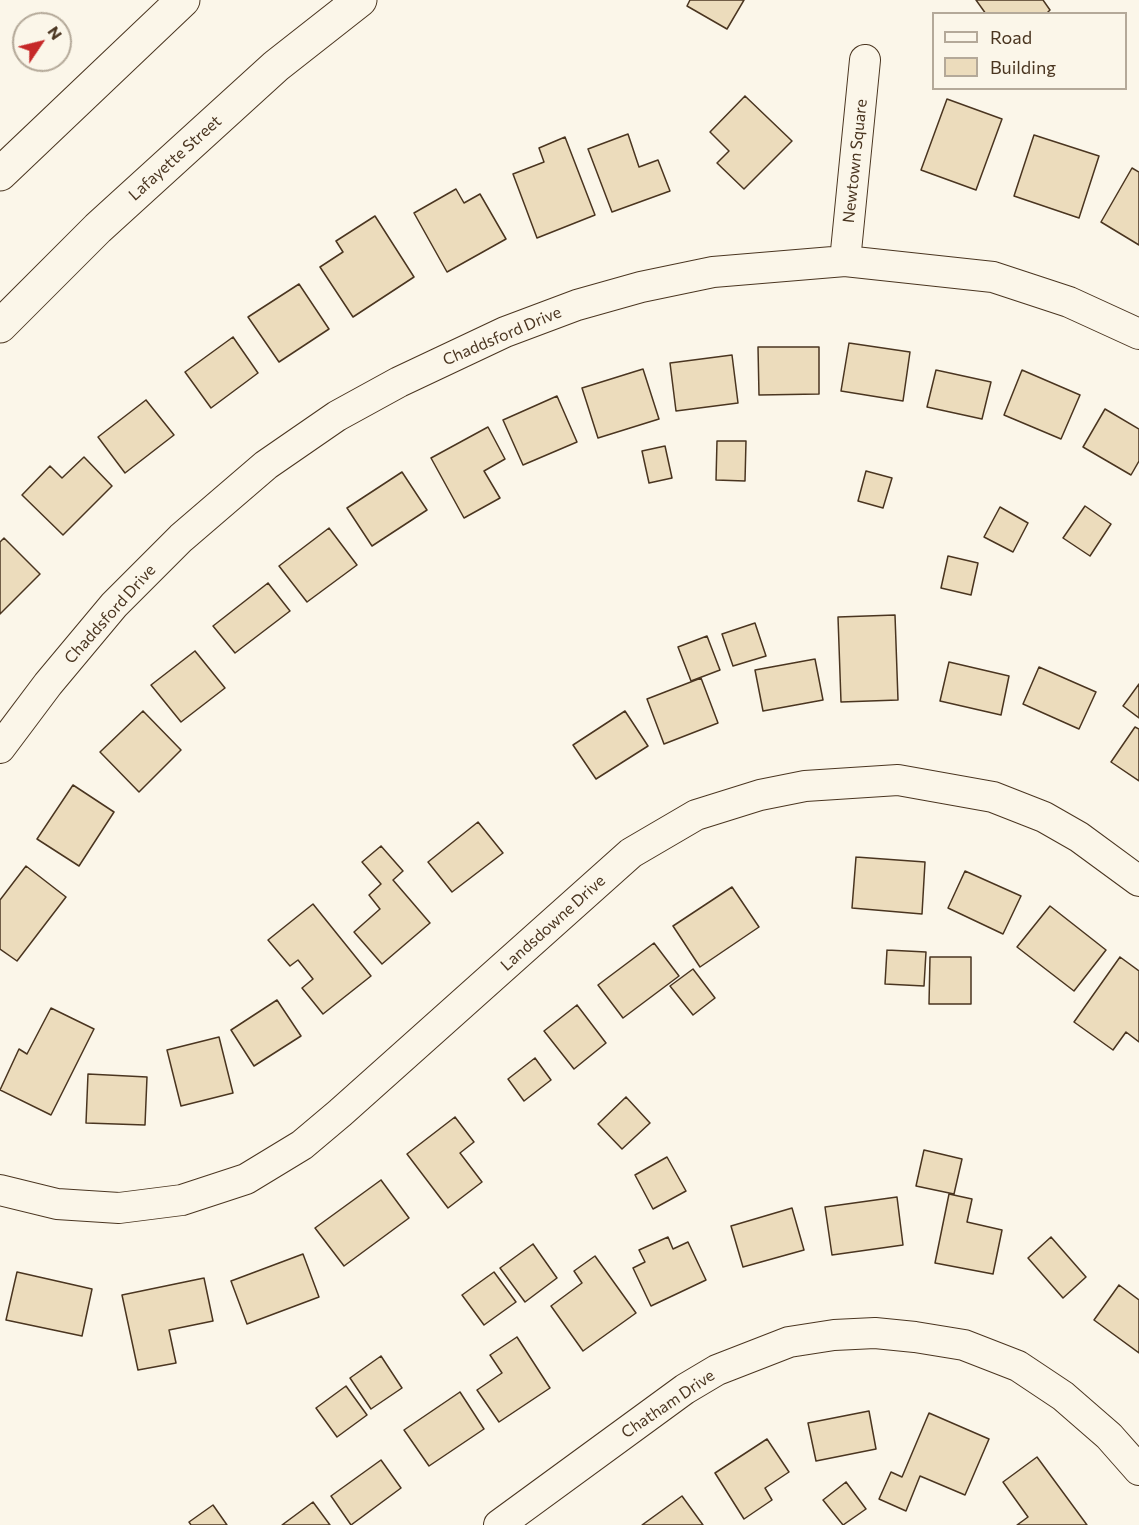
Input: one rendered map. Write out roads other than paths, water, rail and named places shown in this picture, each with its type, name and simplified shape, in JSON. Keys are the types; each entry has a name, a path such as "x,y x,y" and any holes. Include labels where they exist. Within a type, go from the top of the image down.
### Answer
{"highway":[{"path":"0,174 183,0"},
{"name":"Lafayette Street","path":"0,326 98,228 267,74 360,0"}],"street":[{"name":"Newtown Square","path":"845,261 865,60"},
{"name":"Chaddsford Drive","path":"0,748 48,684 107,614 173,547 266,465 337,416 451,356 577,305 641,286 713,272 845,261 993,278 1069,302 1139,334"},
{"name":"Landsdowne Drive","path":"0,1190 57,1204 119,1208 182,1200 246,1179 302,1145 340,1113 631,854 696,815 760,795 806,786 898,780 993,797 1044,817 1079,837 1139,881"},
{"name":"Chatham Drive","path":"499,1525 685,1389 717,1370 789,1342 834,1335 875,1333 964,1345 1018,1366 1062,1396 1109,1436 1139,1470"}]}
